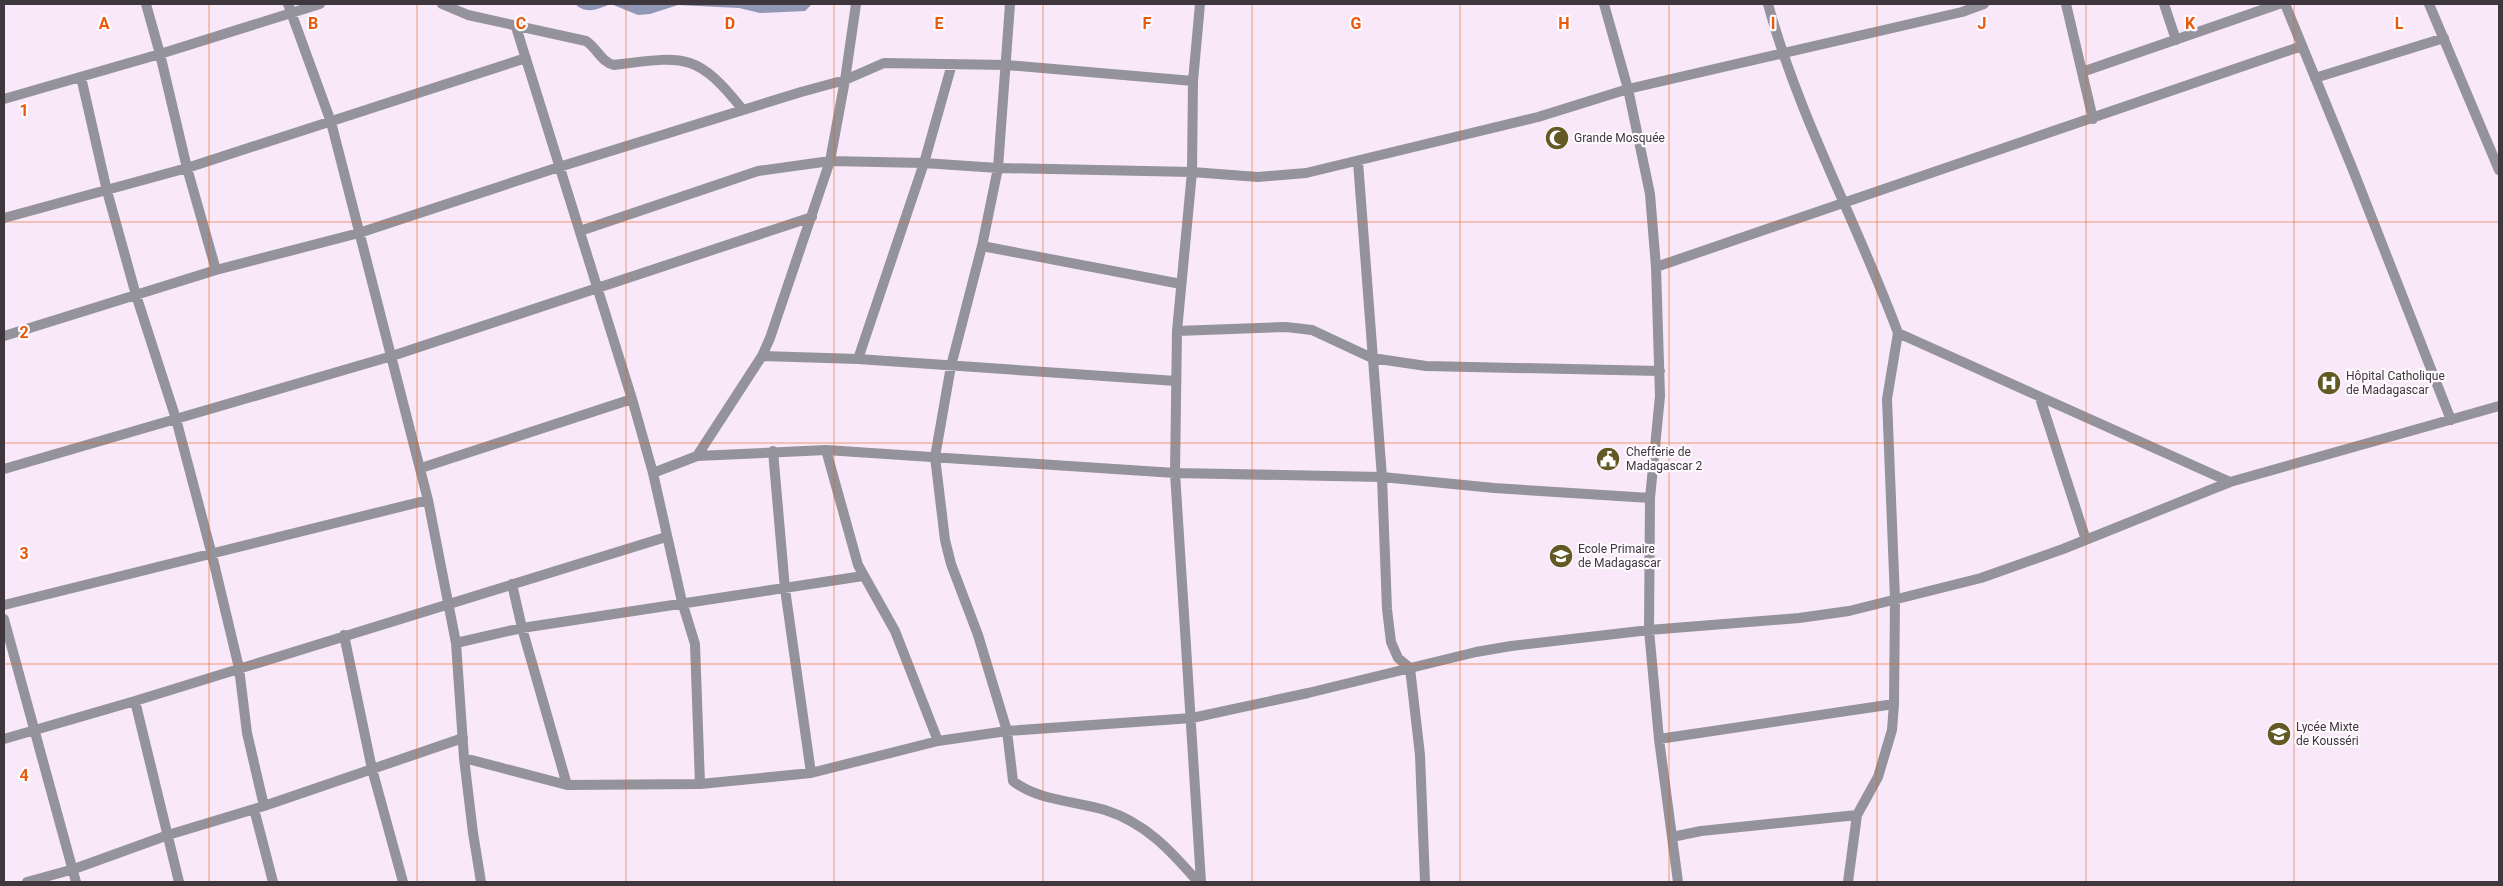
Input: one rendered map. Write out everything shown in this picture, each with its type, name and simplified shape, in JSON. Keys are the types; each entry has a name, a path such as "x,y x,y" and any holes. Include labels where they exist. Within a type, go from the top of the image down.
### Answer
{"street":[{"path":"146,4 160,54 186,168 216,270"},
{"path":"4,99 160,54 290,9 320,4"},
{"path":"442,4 468,15 516,27 586,40 593,45 607,63 614,65 677,58 691,61 723,85 743,110"},
{"path":"697,456 762,356 770,338 830,160 845,80 856,4"},
{"path":"1010,4 998,168 982,246 951,366 934,457 945,540 951,564 978,635 1007,731 1013,781 1021,788 1124,817 1156,837 1200,882"},
{"path":"1200,4 1193,82 1192,172 1177,331 1175,473 1192,718 1200,882"},
{"path":"1604,4 1628,89 1650,194 1656,267 1660,371 1660,396 1650,498 1650,630 1659,739 1678,882"},
{"path":"1768,4 1782,54 1898,333 1887,399 1895,599 1892,730 1878,777 1857,815 1848,882"},
{"path":"580,231 758,171 830,160 998,168 1192,172 1258,177 1306,173 1358,162 1538,117 1628,89 1962,12 1984,4"},
{"path":"2066,4 2093,119"},
{"path":"2164,4 2176,40"},
{"path":"2082,72 2279,4"},
{"path":"2285,4 2451,420"},
{"path":"2429,4 2499,170"},
{"path":"290,9 331,122 421,468 456,643 464,758 481,882"},
{"path":"516,27 632,399 653,473 682,602 695,644 700,784"},
{"path":"2315,78 2444,38"},
{"path":"1656,267 2302,46"},
{"path":"4,218 186,168 526,58"},
{"path":"4,336 216,270 359,233 560,167 845,80 884,63 1006,66 1193,82"},
{"path":"858,359 924,163 952,64"},
{"path":"81,77 107,191 136,296 176,419 212,555 239,668 247,733 273,882"},
{"path":"1358,162 1382,477 1387,609 1391,642 1398,658 1410,668 1420,755 1425,882"},
{"path":"4,469 392,356 598,286 812,217"},
{"path":"982,246 1181,284"},
{"path":"1177,331 1286,327 1303,329 1342,342 1372,358 1426,366 1660,371"},
{"path":"1898,333 2230,482"},
{"path":"762,356 858,359 1176,381"},
{"path":"2040,398 2086,540"},
{"path":"421,468 632,399"},
{"path":"464,758 567,785 700,784 811,773 938,741 1007,731 1192,718 1511,646 1650,630 1799,618 1849,611 1981,578 2086,540 2230,482 2499,406"},
{"path":"653,473 697,456 826,450 1175,473 1382,477 1494,488 1650,498"},
{"path":"826,450 858,565 895,631 938,741"},
{"path":"773,451 785,589 811,773"},
{"path":"4,605 428,500"},
{"path":"4,738 135,701 666,537"},
{"path":"456,643 522,628 682,602 785,589 864,576"},
{"path":"512,584 522,628 567,785"},
{"path":"4,619 74,869 76,882"},
{"path":"344,635 372,769 403,882"},
{"path":"135,701 179,882"},
{"path":"1659,739 1894,704"},
{"path":"26,882 74,869 168,835 259,807 463,738"},
{"path":"1672,837 1701,831 1857,815"}],"water":[{"path":"575,4 611,4 588,10"},
{"path":"611,4 812,4 805,11 760,13 739,8 678,5 650,14 638,15"}],"place":[{"name":"Grande Mosquée","path":"1557,138"},
{"name":"Hôpital Catholique de Madagascar","path":"2329,383"},
{"name":"Chefferie de Madagascar 2","path":"1608,459"},
{"name":"Ecole Primaire de Madagascar","path":"1561,556"},
{"name":"Lycée Mixte de Kousséri","path":"2279,734"}]}
